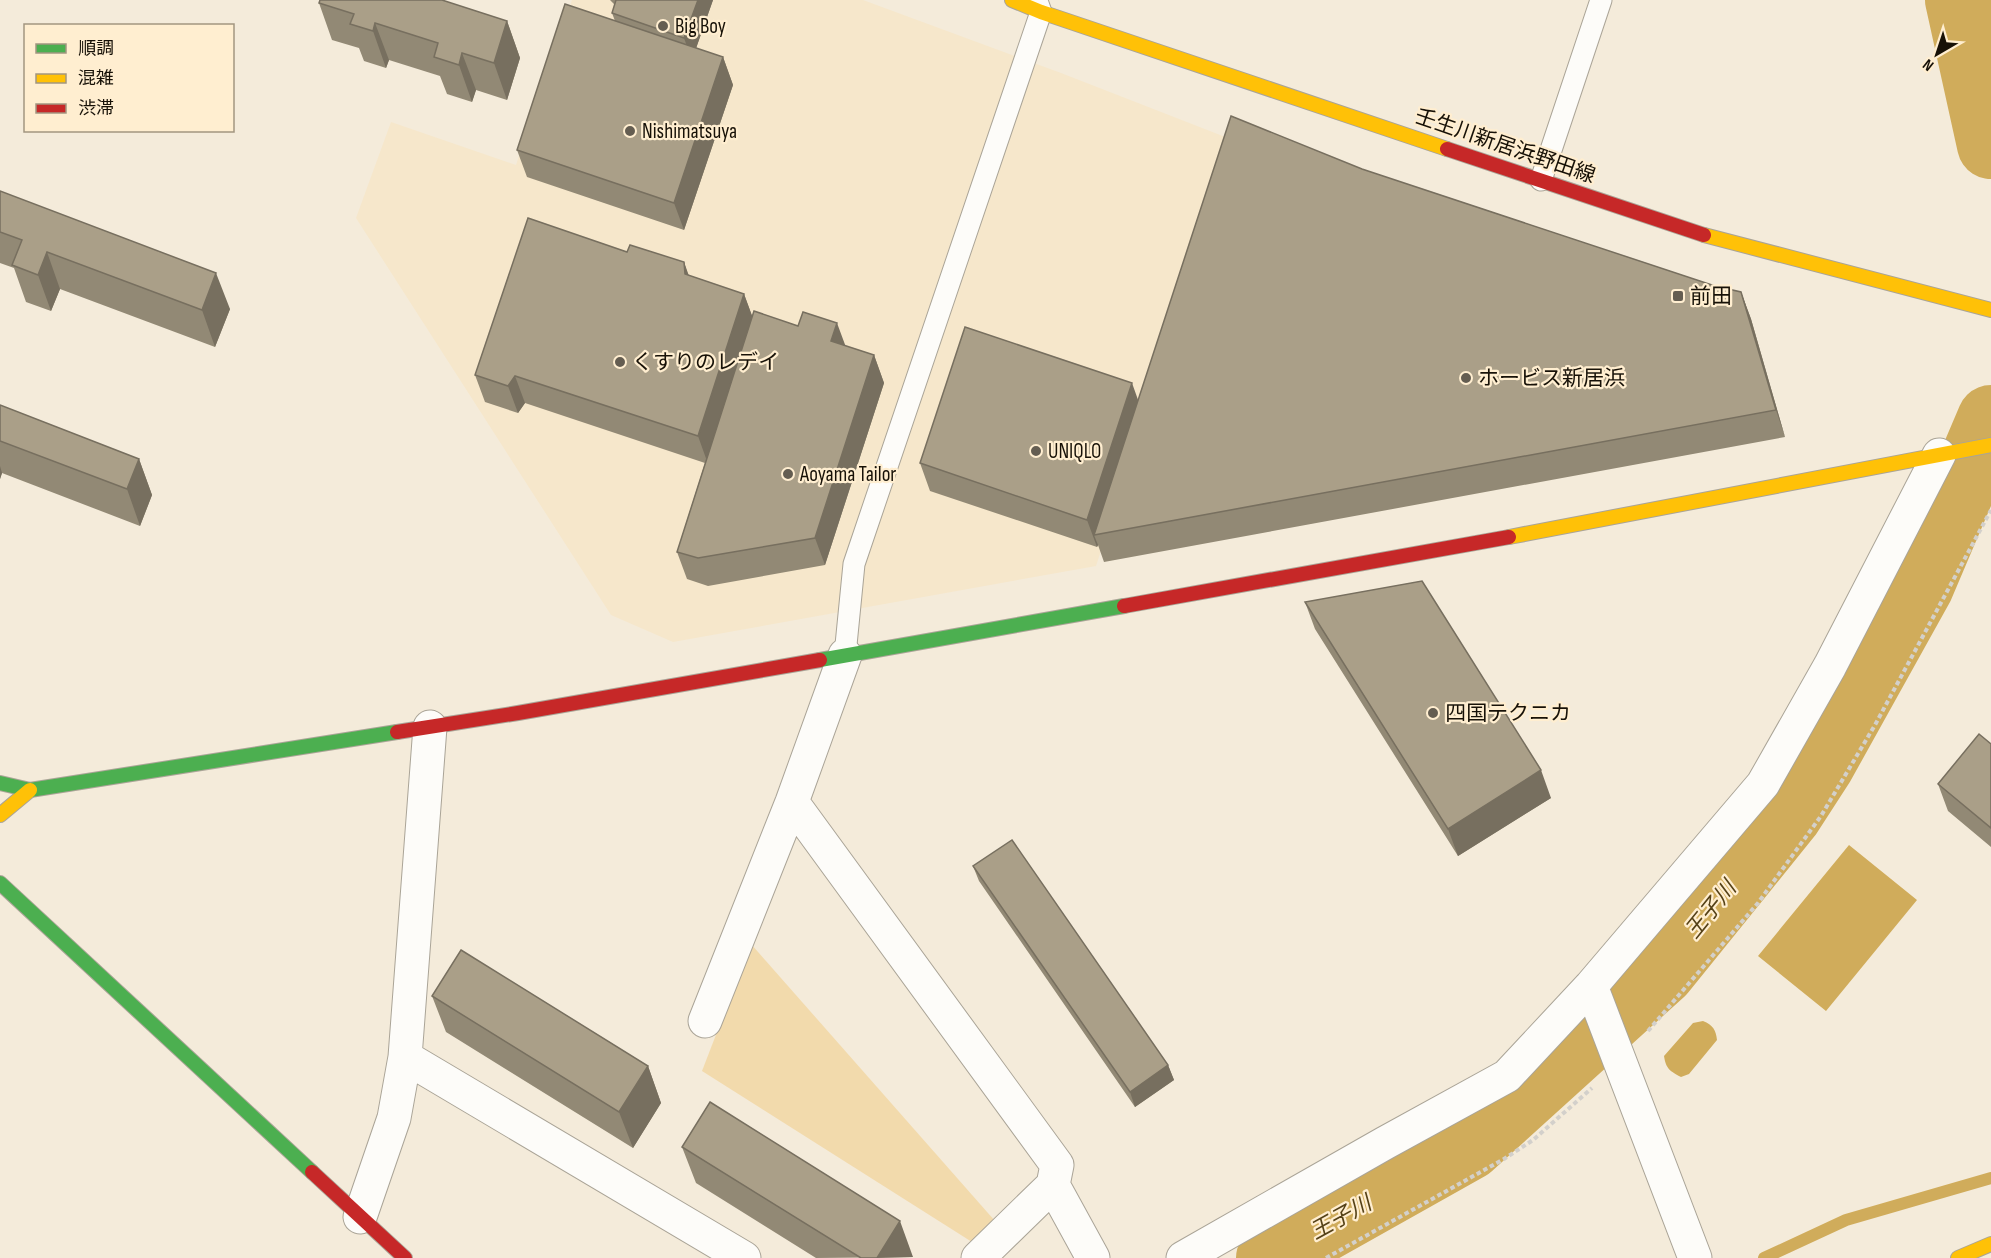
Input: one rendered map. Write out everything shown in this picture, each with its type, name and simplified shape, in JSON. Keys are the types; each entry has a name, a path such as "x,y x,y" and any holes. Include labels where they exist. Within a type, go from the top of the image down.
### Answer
{"street":[{"name":"壬生川新居浜野田線","path":"1012,0 1039,6 1724,242 1991,310"},
{"path":"0,783 30,790 430,727 1377,562 1991,445"},
{"path":"1184,1258 1507,1076 1592,987 1763,784 1830,666 1940,455"},
{"path":"705,1021 792,802 845,655"},
{"path":"360,1216 394,1118 405,1057 430,727"},
{"path":"0,815 30,790"},
{"path":"792,802 1057,1165 1053,1185 978,1258"},
{"path":"0,883 405,1258"},
{"path":"1592,987 1695,1258"},
{"path":"405,1057 744,1258"},
{"path":"1053,1185 1093,1258"},
{"path":"1958,1258 1991,1244"}],"lane":[{"path":"1541,180 1601,0"},
{"path":"845,655 854,564 1039,6"}],"path":[{"path":"1326,1258 1442,1195 1533,1140 1618,1058 1758,903 1839,788 1991,510"}],"shaded area":[{"path":"572,0 863,0 1233,140 1096,566 673,642 611,615 356,218 391,122 516,165"},
{"path":"1849,845 1917,900 1826,1011 1758,956"},
{"path":"751,944 995,1221 972,1242 702,1071"},
{"path":"1703,1021 1713,1028 1717,1040 1689,1074 1681,1077 1669,1069 1664,1056 1693,1023"}],"building":[{"path":"320,0 442,0 507,21 494,63 462,53 459,65 434,57 438,43 375,23 373,31 350,24 354,14 319,3"},
{"path":"616,0 698,0 684,38 612,13"},
{"name":"Nishimatsuya","path":"565,4 723,57 674,203 517,150"},
{"name":"ホービス新居浜","path":"1231,116 1362,169 1715,286 1741,292 1776,410 1094,535"},
{"path":"0,191 216,273 202,310 47,252 38,275 12,265 22,240 0,232"},
{"name":"くすりのレデイ","path":"528,218 627,252 630,245 684,262 685,274 744,294 698,436 515,376 508,386 475,375"},
{"name":"Aoyama Tailor","path":"754,311 798,326 803,312 837,323 831,341 874,355 815,538 698,558 677,552"},
{"name":"UNIQLO","path":"965,327 1132,383 1087,520 920,463"},
{"path":"0,405 139,459 127,489 0,441"},
{"name":"四国テクニカ","path":"1422,581 1541,770 1448,829 1305,602"},
{"path":"1979,734 1991,744 1991,828 1938,784"},
{"path":"1012,840 1168,1065 1130,1092 973,866"},
{"path":"461,950 648,1066 619,1112 432,996"},
{"path":"710,1102 900,1221 877,1258 861,1258 682,1147"}],"waterway":[{"name":"王子川","path":"1959,0 1991,145"},
{"name":"王子川","path":"1270,1258 1469,1146 1662,971 1788,815 1821,764 1920,586 1991,419"},
{"path":"1764,1258 1846,1220 1991,1178"}],"traffic: fast":[{"path":"820,660 1124,606"},
{"path":"0,783 30,790 397,732"},
{"path":"0,883 312,1172"}],"traffic: slow":[{"path":"1012,0 1041,12 1447,149"},
{"path":"1704,235 1991,310"},
{"path":"1509,537 1991,445"},
{"path":"0,815 30,790"},
{"path":"1958,1258 1991,1244"}],"traffic: jam":[{"path":"1447,149 1704,235"},
{"path":"1124,606 1509,537"},
{"path":"397,732 820,660"},
{"path":"312,1172 405,1258"}],"place":[{"name":"Big Boy","path":"663,26"},
{"name":"Nishimatsuya","path":"630,131"},
{"name":"前田","path":"1678,296"},
{"name":"くすりのレデイ","path":"620,362"},
{"name":"ホービス新居浜","path":"1466,378"},
{"name":"UNIQLO","path":"1036,451"},
{"name":"Aoyama Tailor","path":"788,474"},
{"name":"四国テクニカ","path":"1433,713"}]}
